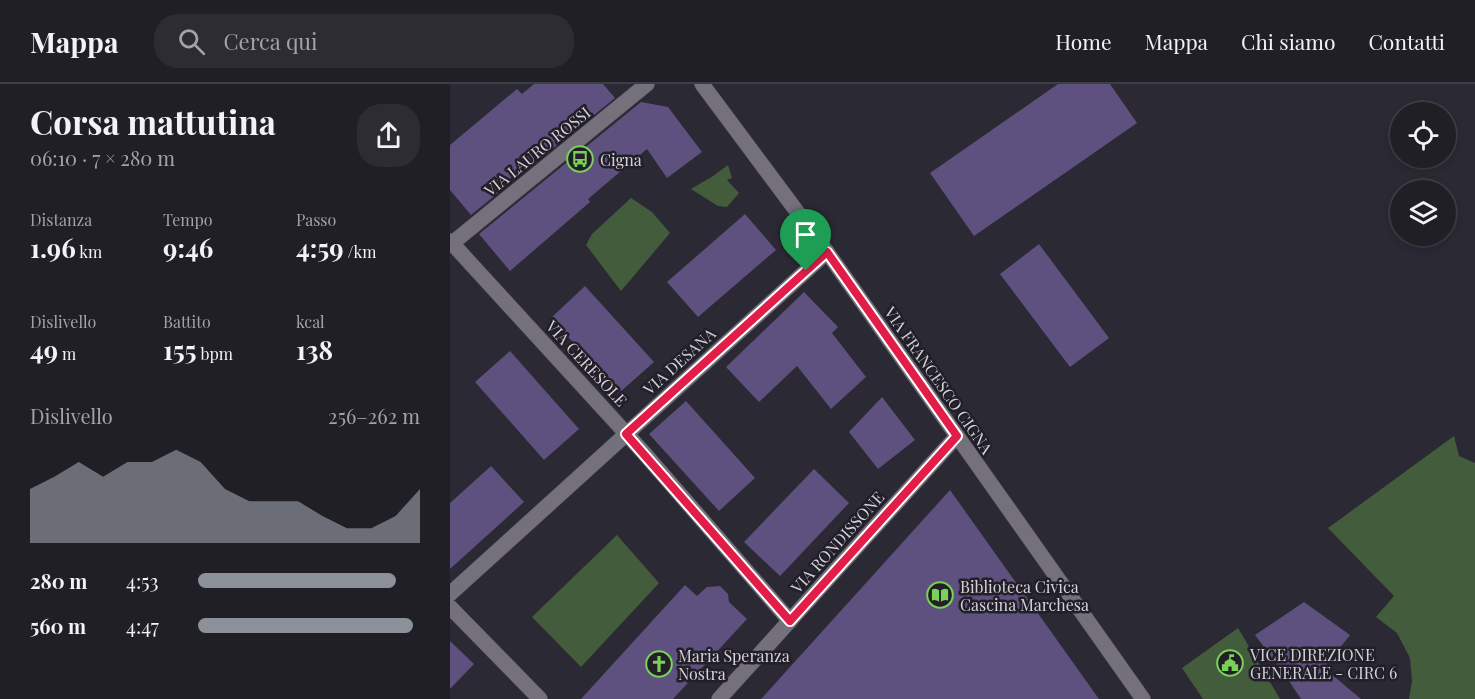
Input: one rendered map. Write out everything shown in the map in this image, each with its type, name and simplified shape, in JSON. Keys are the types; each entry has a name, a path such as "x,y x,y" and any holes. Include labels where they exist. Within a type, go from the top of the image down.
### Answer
{"street":[{"name":"VIA LAURO ROSSI","path":"451,243 647,84"},
{"name":"VIA FRANCESCO CIGNA","path":"702,84 827,252 1143,699"},
{"name":"VIA CERESOLE","path":"451,243 626,434 790,621"},
{"name":"VIA DESANA","path":"450,594 827,252"},
{"name":"VIA RONDISSONE","path":"719,699 957,436"},
{"path":"450,607 540,699"}],"green space":[{"path":"728,165 732,178 727,180 739,193 727,207 718,206 691,189 713,176"},
{"path":"631,198 652,212 670,233 621,291 586,245 592,234"},
{"path":"1454,436 1459,456 1475,463 1475,699 1409,699 1412,681 1410,658 1397,633 1376,617 1394,596 1328,528"},
{"path":"617,535 659,583 581,667 532,617"},
{"path":"1238,628 1280,699 1203,699 1182,668"}],"building":[{"path":"534,84 603,84 615,98 471,215 450,190 450,145 517,89 522,94"},
{"path":"1058,84 1110,84 1137,123 974,236 930,173"},
{"path":"641,102 668,107 702,152 667,178 647,149 588,199 590,202 510,271 479,234"},
{"path":"745,214 776,250 698,317 667,282"},
{"path":"1039,244 1109,338 1070,367 1000,274"},
{"path":"585,286 654,362 619,393 551,318"},
{"path":"804,292 838,327 832,333 866,377 831,409 797,366 759,402 726,367"},
{"path":"510,351 579,429 544,460 475,382"},
{"path":"882,397 915,440 878,469 849,432"},
{"path":"686,401 755,478 719,511 649,434"},
{"path":"491,466 524,502 450,569 450,503"},
{"path":"814,469 849,503 780,576 744,542"},
{"name":"Biblioteca Civica Cascina Marchesa","path":"950,490 1099,699 761,699"},
{"name":"Maria Speranza Nostra","path":"685,585 697,596 707,587 720,586 728,594 729,602 747,619 673,699 581,699"},
{"path":"1304,602 1350,635 1324,668 1361,699 1301,699 1255,635"},
{"path":"450,641 474,664 450,689"}],"place":[{"name":"Cigna","path":"580,159"},
{"name":"Biblioteca Civica Cascina Marchesa","path":"940,595"},
{"name":"VICE DIREZIONE GENERALE - CIRC 6","path":"1230,663"},
{"name":"Maria Speranza Nostra","path":"659,664"}],"route":[{"path":"827,252 957,436 790,621 626,434 806,271 827,252"}]}
